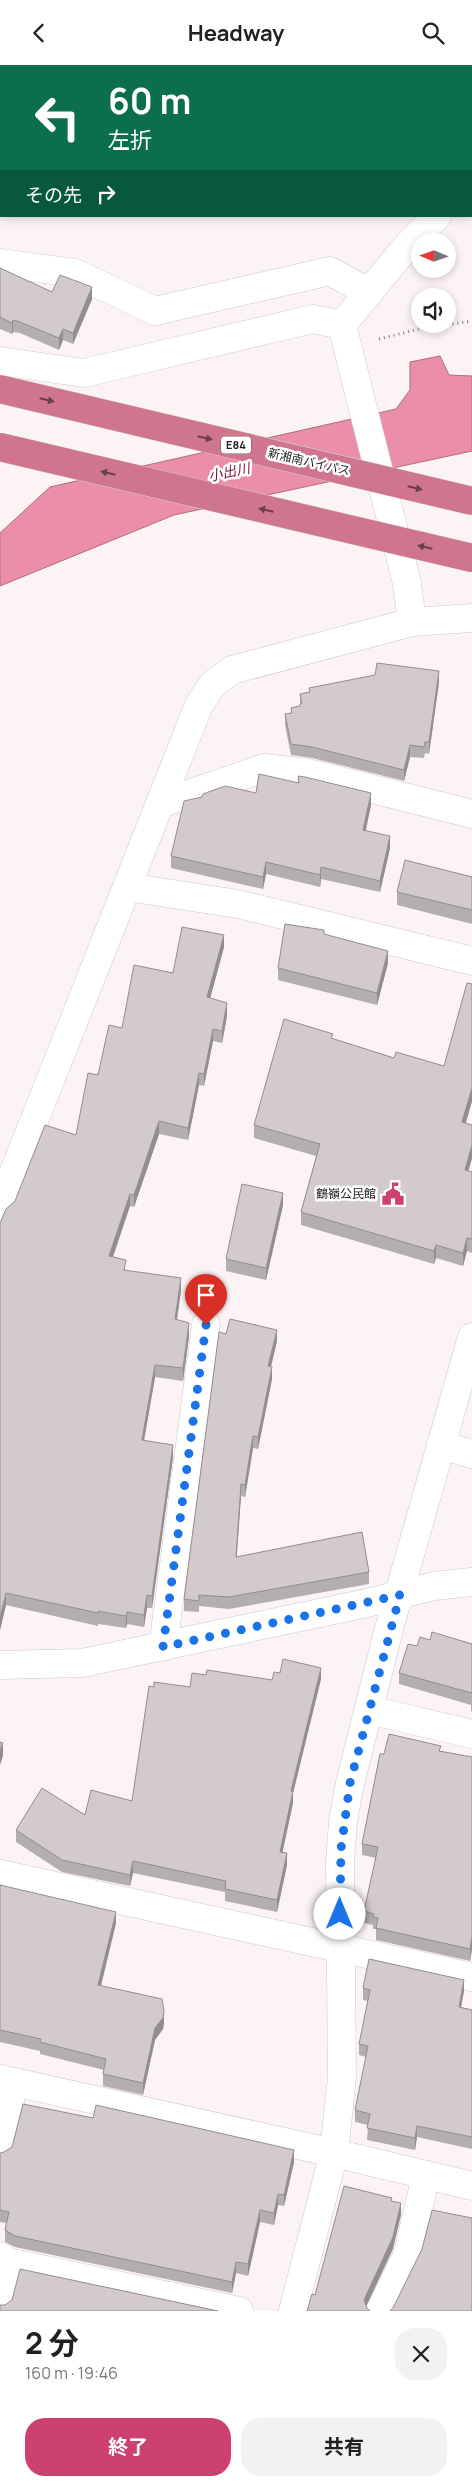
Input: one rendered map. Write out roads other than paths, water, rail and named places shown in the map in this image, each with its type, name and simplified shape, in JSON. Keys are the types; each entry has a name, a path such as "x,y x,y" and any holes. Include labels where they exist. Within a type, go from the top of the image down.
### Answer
{"highway":[{"name":"新湘南バイパス","path":"0,389 472,501"},
{"path":"0,447 472,558"}],"street":[{"path":"412,622 407,583 348,344 369,293 435,217"},
{"path":"0,263 75,273 155,311 330,271 369,293"},
{"path":"0,361 84,373 313,319 348,344"},
{"path":"0,1207 199,705 212,685 232,670 412,622 472,618"},
{"path":"160,804 264,768 308,773 472,814"},
{"path":"127,887 238,904 472,961"},
{"path":"163,1647 206,1325"},
{"path":"293,2311 334,2153 342,2077 340,1863 343,1821 350,1783 369,1710 472,1337"},
{"path":"441,1445 472,1454"},
{"path":"0,1665 82,1663 163,1647 434,1586 472,1582"},
{"path":"369,1710 472,1734"},
{"path":"0,1874 472,1977"},
{"path":"0,2149 7,2081 334,2153 472,2187"},
{"path":"380,2311 408,2254 426,2175"},
{"path":"0,2302 4,2259 194,2306 239,2311"}],"water":[{"name":"小出川","path":"440,356 449,375 472,376 472,451 174,515 0,586 0,533 50,487 396,409 410,390 410,362"}],"place":[{"name":"鶴嶺公民館","path":"393,1194"}]}
